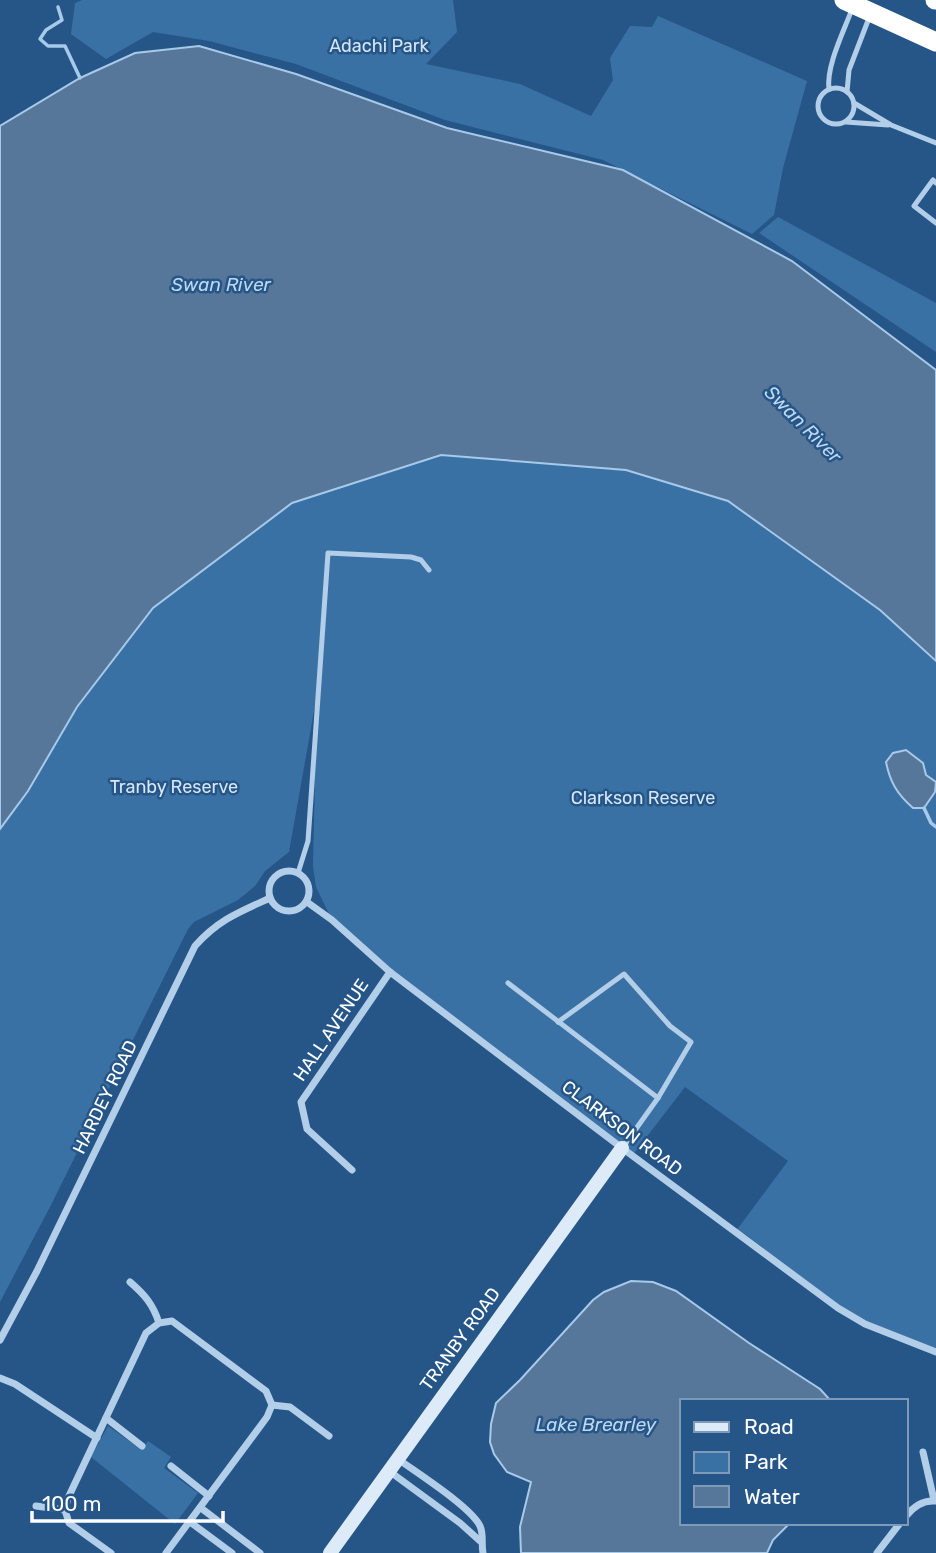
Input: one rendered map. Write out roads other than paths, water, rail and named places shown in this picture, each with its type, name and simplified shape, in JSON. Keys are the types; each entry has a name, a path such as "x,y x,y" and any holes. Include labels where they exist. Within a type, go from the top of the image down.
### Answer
{"highway":[{"path":"860,3 936,42"}],"street":[{"path":"290,870 304,877 310,889 307,902 295,911 279,910 270,898 268,890 275,876 290,870"},
{"name":"HARDEY ROAD","path":"0,1340 37,1271 195,946 209,930 223,920 270,898"},
{"name":"CLARKSON ROAD","path":"307,902 332,920 390,972 838,1308 864,1324 936,1352"},
{"name":"HALL AVENUE","path":"352,1170 307,1129 301,1102 390,972"},
{"name":"TRANBY ROAD","path":"330,1553 622,1148"},
{"path":"130,1282 145,1294 159,1323"},
{"path":"111,1553 69,1523 65,1510 146,1333 159,1323 173,1321 266,1391 272,1405 267,1417 166,1553"},
{"path":"0,1378 15,1384 97,1438"},
{"path":"272,1405 290,1407 329,1436"},
{"path":"106,1418 142,1446"},
{"path":"908,1514 916,1505 935,1501 923,1452"},
{"path":"398,1459 472,1515 481,1530 483,1553"},
{"path":"171,1466 209,1496"},
{"path":"389,1471 480,1541"},
{"path":"36,1506 65,1510"},
{"path":"201,1508 260,1553"},
{"path":"190,1522 232,1553"},
{"path":"877,1553 898,1525"}],"lane":[{"path":"829,89 832,63 860,3"},
{"path":"847,92 860,3"},
{"path":"891,125 846,122 829,124 820,116 819,99 829,89 842,89 854,103 891,125 936,143"},
{"path":"846,122 853,114 854,103"},
{"path":"935,180 914,206 936,223"},
{"path":"298,873 307,841 328,554 411,557 421,560 429,570"},
{"path":"558,1022 624,974 670,1026 691,1042 658,1098 622,1148"},
{"path":"508,983 658,1098"}],"water":[{"name":"Swan River","path":"199,46 296,74 447,128 623,170 792,261 936,370 936,661 880,610 728,501 626,470 441,455 292,503 153,608 77,707 28,791 0,829 0,126 80,78 135,53"},
{"path":"906,750 923,763 926,775 936,782 935,792 924,808 913,808 907,803 898,793 890,776 886,762 893,753"},
{"name":"Lake Brearley","path":"631,1281 653,1282 676,1291 820,1389 829,1399 680,1399 680,1525 788,1525 773,1540 767,1553 521,1553 520,1527 531,1482 507,1472 494,1454 490,1442 496,1403 593,1300 604,1292"}],"waterway":[{"path":"58,7 62,20 46,30 40,39 48,46 65,46 80,78"},
{"path":"924,808 936,827"}],"park label":[{"name":"Adachi Park","path":"379,46"},
{"name":"Tranby Reserve","path":"174,787"},
{"name":"Clarkson Reserve","path":"643,798"}]}
